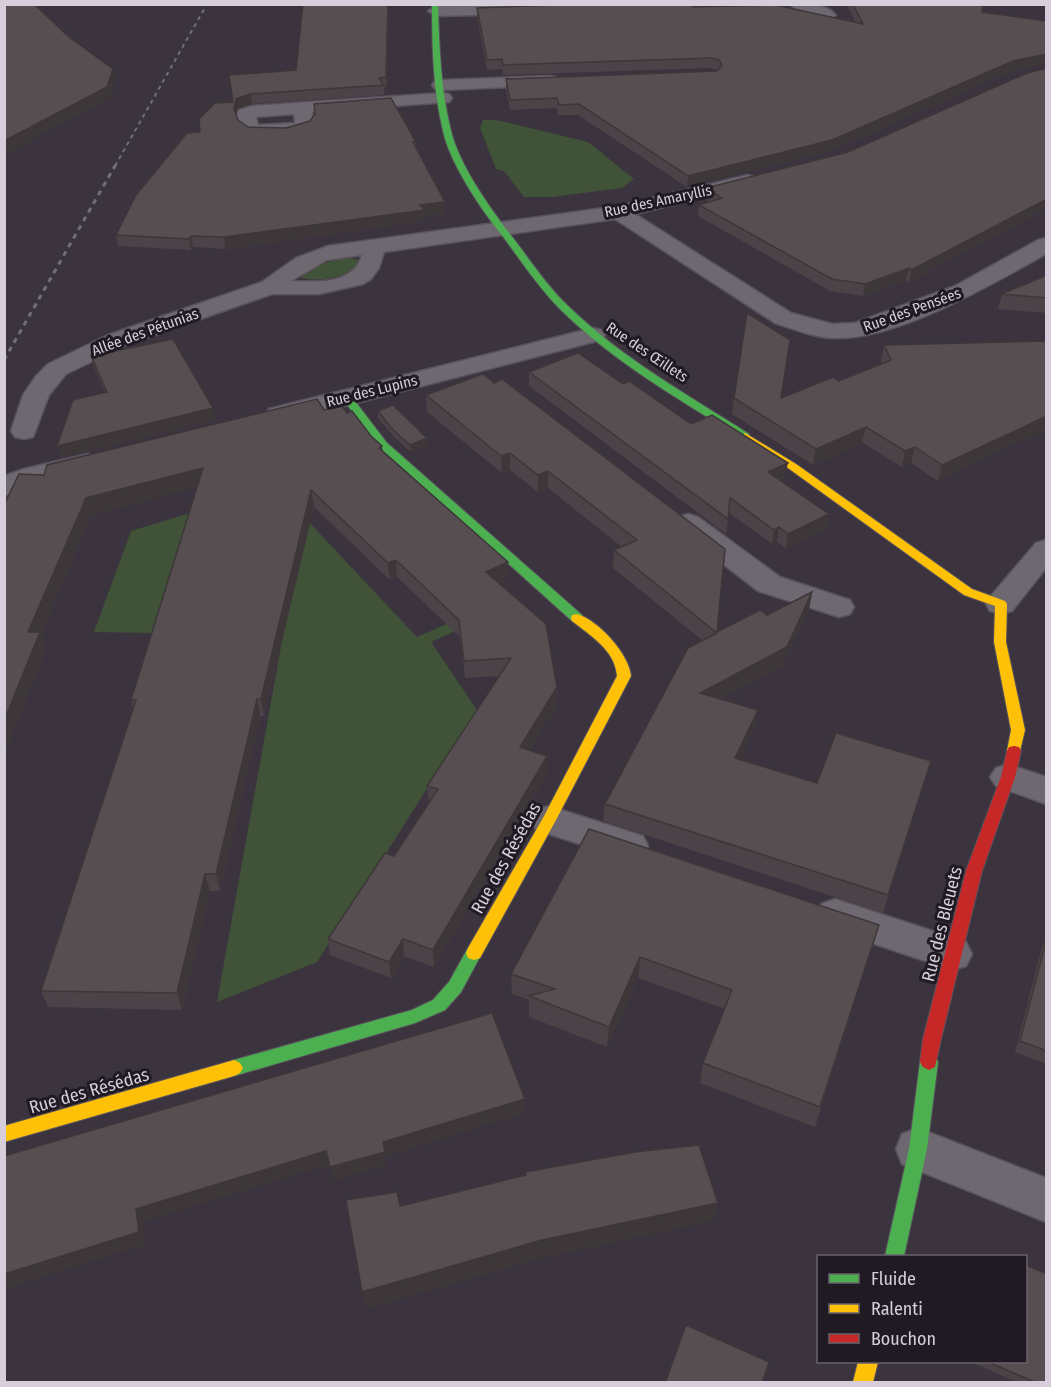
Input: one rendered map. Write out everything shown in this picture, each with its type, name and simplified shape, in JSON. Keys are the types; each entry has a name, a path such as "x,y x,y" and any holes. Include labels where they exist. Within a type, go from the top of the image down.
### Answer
{"street":[{"path":"799,4 828,15"},
{"path":"436,8 532,8"},
{"name":"Rue des Œillets","path":"436,8 436,59 447,133 483,206 561,305 593,335 658,381 792,466 968,592 1001,604"},
{"path":"302,108 568,80"},
{"name":"Rue des Amaryllis","path":"501,228 619,212 763,177"},
{"name":"Rue des Pensées","path":"619,212 637,226 783,318 813,328 832,331 857,330 890,320 963,291 1047,245"},
{"name":"Allée des Pétunias","path":"270,287 286,273 315,257 328,253 501,228"},
{"name":"Allée des Pétunias","path":"24,431 36,395 57,369 117,340 270,287 312,288 355,278 363,274 372,262 374,248"},
{"name":"Rue des Lupins","path":"255,420 593,335"},
{"path":"481,365 508,386"},
{"name":"Rue des Résédas","path":"4,1134 415,1016 439,1005 455,987 549,819 620,685 625,666 619,655 383,445 347,398"},
{"path":"8,485 107,457"},
{"path":"666,506 769,584 839,607"},
{"path":"1001,604 1047,549"},
{"name":"Rue des Bleuets","path":"894,1255 918,1149 932,1038 974,871 1008,777 1018,730 1000,642 1001,604"},
{"path":"1008,777 1047,791"},
{"path":"549,819 656,855"},
{"path":"800,903 952,954"},
{"path":"918,1149 1047,1200"},
{"path":"863,1383 868,1363"}],"green space":[{"path":"483,120 496,120 588,142 634,179 622,188 552,197 524,197 504,171 496,169 480,128"},
{"path":"344,257 358,260 361,265 349,273 333,277 302,278 301,274"},
{"path":"367,459 290,502 417,637 508,597 518,603 431,642 477,710 317,962 217,1002 303,524 155,633 94,632 131,531"}],"building":[{"path":"4,4 34,4 69,37 113,69 107,87 4,141"},
{"path":"303,4 388,4 386,77 379,78 384,85 250,94 236,99 234,109 238,120 248,127 286,128 310,121 315,114 314,104 391,98 416,142 413,142 445,202 420,205 425,210 224,237 191,236 189,239 116,235 136,195 187,133 200,132 199,119 215,103 233,102 229,75 296,70"},
{"path":"580,4 694,4 693,7 775,5 863,24 853,4 983,4 982,12 1047,21 1047,54 1013,61 832,140 688,176 579,104 559,105 557,98 510,100 506,79 717,71 722,65 719,60 711,58 503,65 502,59 487,60 477,8"},
{"path":"1047,68 1047,199 911,270 909,268 865,284 832,279 699,205 722,198 706,188 848,152 1027,73"},
{"path":"1047,275 1047,298 1002,294"},
{"path":"747,313 790,340 781,398 833,377 839,381 891,360 884,345 1047,341 1047,416 942,465 915,447 905,451 866,427 816,449 734,398"},
{"path":"173,339 213,408 57,446 73,400 107,392 91,356"},
{"path":"578,353 623,384 629,381 691,424 712,415 788,463 768,472 829,514 788,534 779,527 774,530 730,498 728,519 529,372"},
{"path":"483,374 494,383 502,379 725,549 717,632 760,610 767,615 812,592 787,647 700,693 758,710 735,758 817,783 836,733 931,761 888,895 605,804 688,648 717,633 614,550 637,540 548,471 538,475 510,453 501,456 426,395"},
{"path":"317,399 324,410 342,406 347,413 352,411 371,436 382,446 379,448 508,562 486,572 546,624 557,687 520,747 547,756 433,950 403,939 389,962 328,939 385,853 394,856 438,789 427,786 511,658 464,661 459,620 396,560 388,563 311,490 261,699 257,699 216,874 205,874 177,993 41,991 136,700 131,700 203,468 86,498 28,632 40,632 4,721 4,505 19,474 44,475 47,465"},
{"path":"393,405 427,438 410,445 393,430 378,411"},
{"path":"589,829 879,925 820,1107 703,1063 732,990 640,957 609,1027 529,996 555,989 511,974"},
{"path":"1047,937 1047,1051 1020,1041"},
{"path":"492,1013 525,1099 383,1142 385,1152 330,1167 326,1151 136,1209 139,1232 4,1274 4,1156"},
{"path":"699,1145 718,1203 542,1240 362,1292 346,1200 397,1192 400,1206 526,1175 525,1172 635,1152"},
{"path":"1027,1265 1047,1274 1047,1383 1037,1383 990,1363 1027,1363"},
{"path":"686,1325 769,1362 762,1383 665,1383"}],"railway":[{"path":"115,166 207,4"},
{"path":"4,360 116,164"}],"traffic: fast":[{"path":"435,4 436,59 447,133 462,167 488,212 561,305 593,335 658,381 745,436"},
{"path":"347,398 383,445 577,618"},
{"path":"234,1068 415,1016 439,1005 455,987 474,953"},
{"path":"894,1255 918,1149 929,1062"}],"traffic: slow":[{"path":"745,436 792,466 968,592 1001,604 1000,642 1018,730 1014,751"},
{"path":"474,953 549,820 624,676 620,658 608,643 577,618"},
{"path":"4,1134 234,1068"},
{"path":"863,1382 868,1363"}],"traffic: jam":[{"path":"929,1062 932,1039 974,871 1008,777 1014,751"}]}
